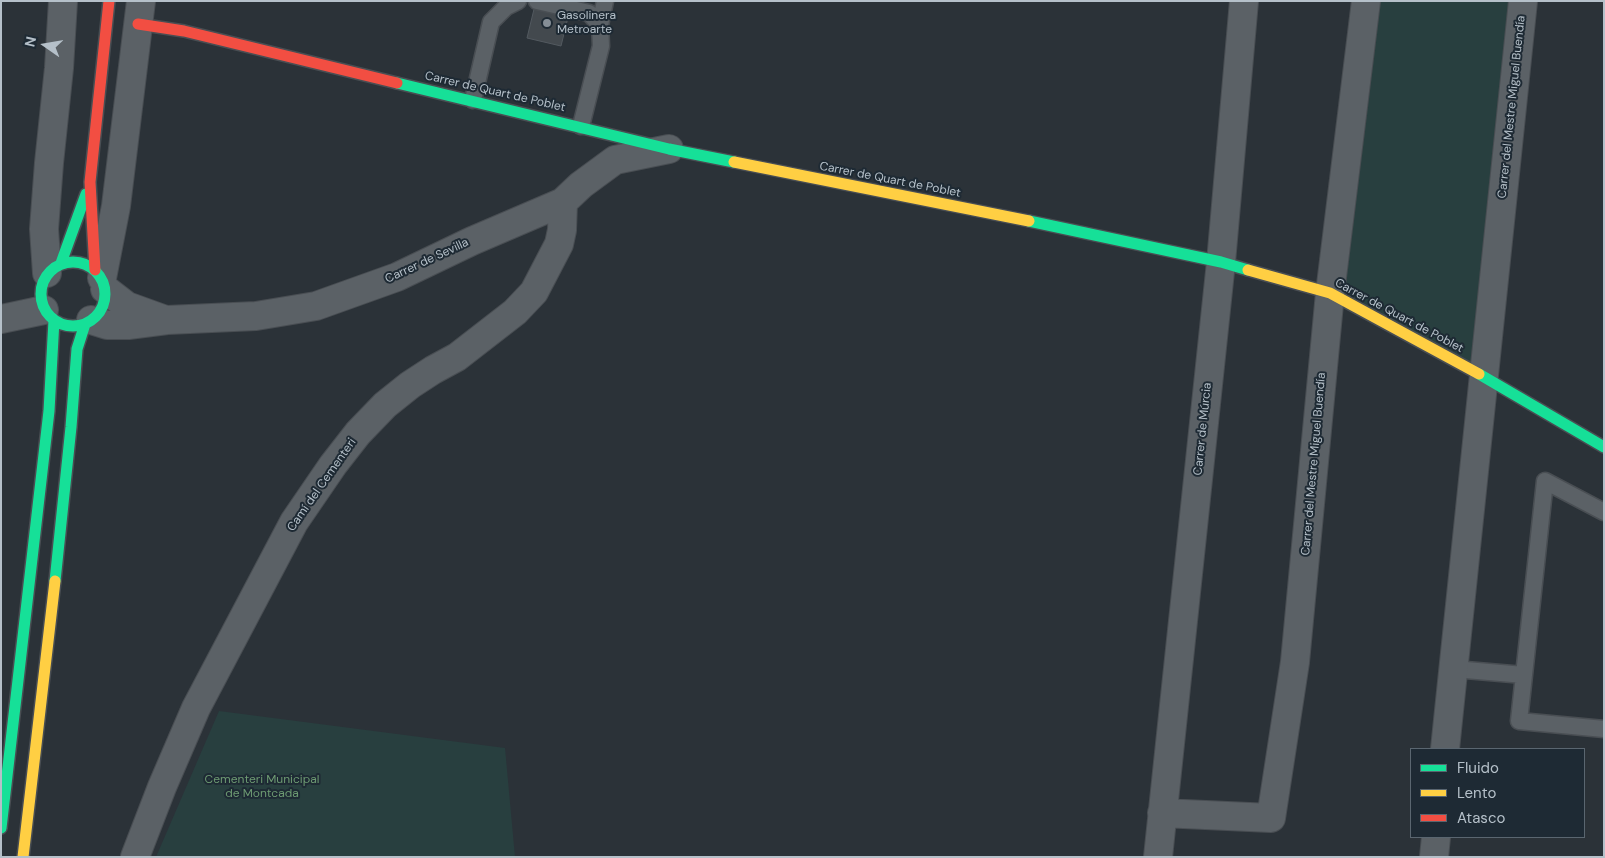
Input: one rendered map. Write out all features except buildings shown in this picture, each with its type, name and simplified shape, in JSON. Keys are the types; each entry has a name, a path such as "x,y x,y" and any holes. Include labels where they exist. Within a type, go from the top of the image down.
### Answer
{"street":[{"path":"54,268 44,229 48,163 59,68 63,1"},
{"path":"23,857 72,427 77,349 88,322 99,313 104,304 90,182 109,1"},
{"name":"Carrer de Múrcia","path":"1158,857 1220,262 1244,1"},
{"name":"Carrer del Mestre Miguel Buendía","path":"1162,813 1272,818 1295,662 1330,293 1366,1"},
{"name":"Carrer del Mestre Miguel Buendía","path":"1445,748 1523,1"},
{"path":"100,279 116,206 140,12"},
{"name":"Carrer de Quart de Poblet","path":"140,12 184,31 581,126 669,149 1024,220 1220,262 1330,293 1484,377 1604,447"},
{"name":"Carrer de Sevilla","path":"88,322 107,325 128,325 167,320 256,316 316,306 397,277 472,241 563,202 581,185 615,160 669,149"},
{"path":"1,828 49,411 49,315 40,296 41,284 54,268 90,182"},
{"name":"Camí del Cementeri","path":"135,857 162,787 196,708 294,522 353,439 385,405 410,385 464,351 515,312 534,292 558,244 562,230 563,202"},
{"path":"54,268 68,261 82,262 100,279"},
{"name":"Carrer de Sevilla","path":"100,279 127,306 167,320"},
{"path":"1,319 49,315 66,326 88,322"},
{"path":"1434,857 1436,838"}],"lane":[{"path":"537,1 588,13 600,24"},
{"path":"581,126 601,46 600,24 605,1"},
{"path":"473,100 491,22 511,3"},
{"path":"1604,512 1545,481 1519,720 1604,729"},
{"path":"1454,669 1524,675"}],"green space":[{"path":"1374,1 1514,1 1476,366 1340,290"},
{"name":"Cementeri Municipal de Montcada","path":"219,711 505,748 515,857 156,857"}],"traffic: fast":[{"path":"397,83 669,149 734,162"},
{"path":"61,263 86,194"},
{"path":"1029,221 1221,262 1248,270"},
{"path":"67,262 79,262 96,271 103,282 105,294 103,306 96,317 79,326 67,326 55,321 46,312 41,300 41,288 46,276 55,267 67,262"},
{"path":"1,828 49,411 54,320"},
{"path":"55,581 77,349 85,324"},
{"path":"1479,374 1604,447"}],"traffic: slow":[{"path":"734,162 1029,221"},
{"path":"1248,270 1330,293 1479,374"},
{"path":"23,857 55,581"}],"traffic: jam":[{"path":"95,270 90,182 109,1"},
{"path":"138,24 184,31 397,83"}],"place":[{"name":"Gasolinera Metroarte","path":"547,23"}]}
